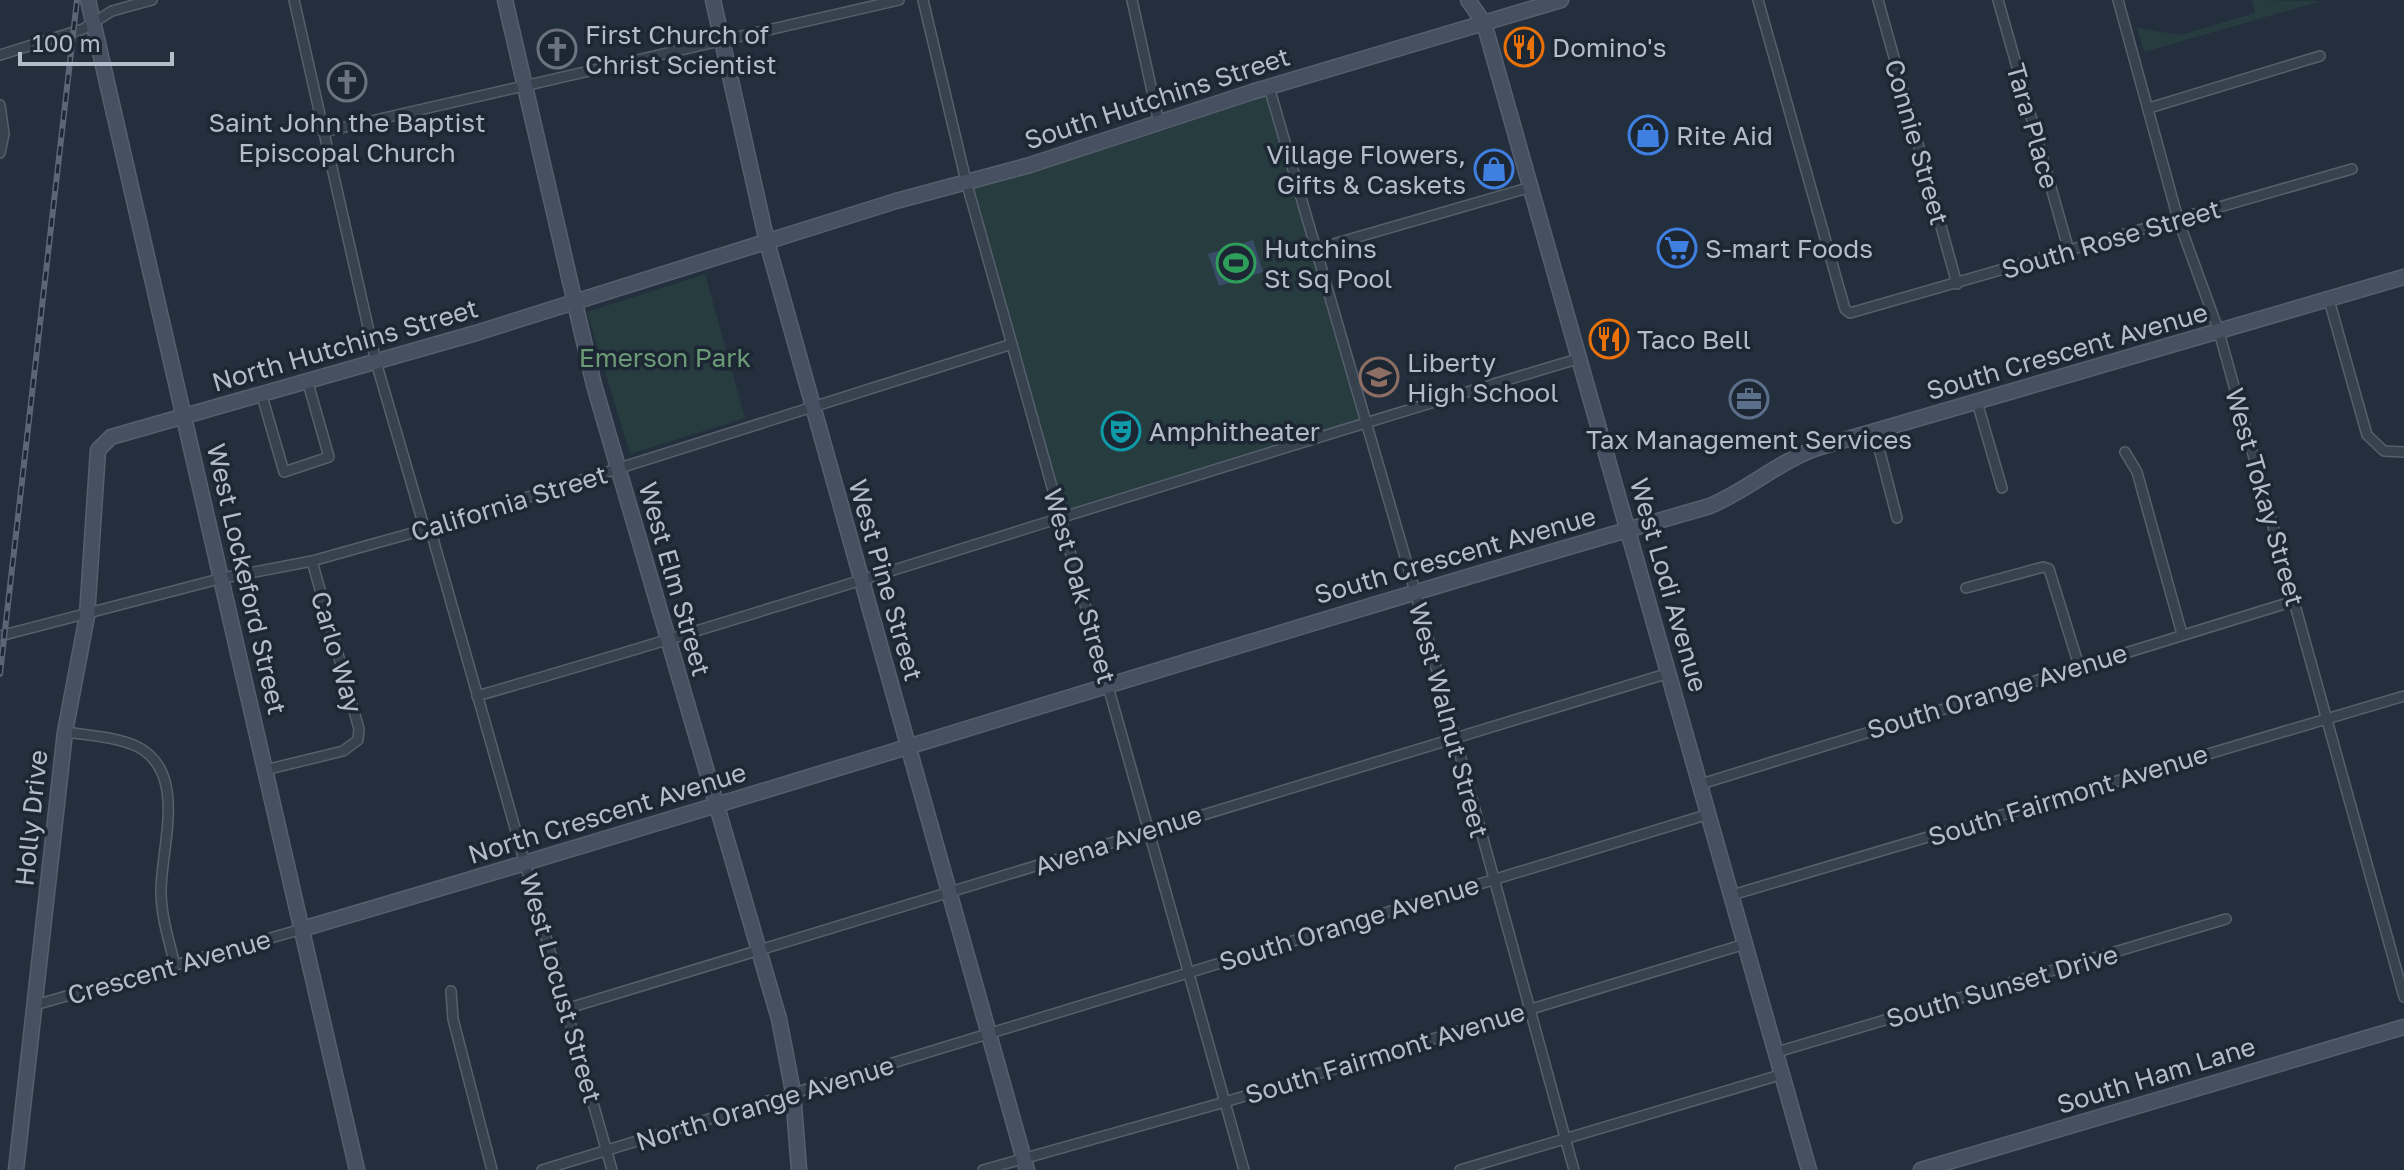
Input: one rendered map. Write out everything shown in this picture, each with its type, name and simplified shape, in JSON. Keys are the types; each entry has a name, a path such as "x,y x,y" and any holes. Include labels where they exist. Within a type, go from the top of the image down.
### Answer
{"street":[{"name":"West Lockeford Street","path":"88,0 357,1170"},
{"path":"0,55 94,23 118,9 152,0"},
{"name":"West Locust Street","path":"294,0 376,362 569,1008 612,1170"},
{"name":"West Elm Street","path":"505,0 572,302 667,640 779,1019 793,1092 799,1170"},
{"name":"West Pine Street","path":"713,0 767,242 1026,1164"},
{"path":"323,132 899,0"},
{"name":"West Oak Street","path":"923,0 966,181 1244,1170"},
{"path":"1132,0 1159,123"},
{"name":"West Lodi Avenue","path":"1468,0 1471,7 1484,12 1809,1170"},
{"name":"South Hutchins Street","path":"767,242 966,181 1030,165 1269,87 1484,12 1561,0"},
{"name":"South Rose Street","path":"1758,0 1845,309 1850,313 2352,169"},
{"name":"Connie Street","path":"1878,0 1957,284"},
{"name":"Tara Place","path":"1998,0 2069,251"},
{"name":"West Tokay Street","path":"2118,0 2178,219 2219,332 2404,997"},
{"path":"2149,108 2320,56"},
{"name":"West Walnut Street","path":"1269,87 1415,591 1574,1170"},
{"path":"0,105 4,120 0,153"},
{"path":"1316,249 1531,187"},
{"name":"North Hutchins Street","path":"87,616 98,450 111,437 308,383 767,242"},
{"name":"South Crescent Avenue","path":"927,743 1259,637 1715,503 1793,456 2404,277"},
{"path":"2329,300 2367,435 2384,451 2404,452"},
{"name":"California Street","path":"0,636 87,616 223,578 312,561 428,529 1012,344"},
{"path":"477,696 1581,358"},
{"path":"262,396 284,472 329,457 308,383"},
{"path":"1977,402 2002,488"},
{"path":"1875,433 1897,518"},
{"path":"2125,452 2137,472 2182,634"},
{"name":"Carlo Way","path":"265,770 343,751 358,740 359,729 312,561"},
{"path":"1966,588 2043,567 2049,569 2079,666"},
{"name":"South Orange Avenue","path":"1701,784 2294,601"},
{"name":"Holly Drive","path":"16,1170 65,732 87,616"},
{"name":"Avena Avenue","path":"569,1008 1669,673"},
{"name":"South Fairmont Avenue","path":"1732,895 2404,696"},
{"path":"65,732 135,745 158,765 168,797 161,892 163,917 175,965"},
{"name":"North Crescent Avenue","path":"302,929 927,743"},
{"name":"South Orange Avenue","path":"989,1034 1709,814"},
{"name":"South Sunset Drive","path":"1777,1052 2226,919"},
{"name":"Crescent Avenue","path":"35,1005 302,929"},
{"name":"South Fairmont Avenue","path":"983,1170 1026,1164 1745,944"},
{"path":"451,991 453,1019 492,1170"},
{"name":"South Ham Lane","path":"1921,1170 2404,1027"},
{"name":"North Orange Avenue","path":"542,1170 989,1034"},
{"path":"1460,1170 1783,1074"}],"green space":[{"path":"2252,0 2321,1 2144,52 2137,28 2181,35 2255,13"},
{"path":"1269,87 1365,423 1061,517 966,181"},
{"name":"Emerson Park","path":"705,274 745,418 630,454 587,312"}],"water":[{"name":"Hutchins St Sq Pool","path":"1253,240 1263,272 1219,286 1208,254"}],"railway":[{"path":"0,674 77,0"}],"place":[{"name":"Domino's","path":"1524,47"},
{"name":"First Church of Christ Scientist","path":"557,49"},
{"name":"Saint John the Baptist Episcopal Church","path":"347,82"},
{"name":"Rite Aid","path":"1648,135"},
{"name":"Village Flowers, Gifts & Caskets","path":"1494,169"},
{"name":"S-mart Foods","path":"1677,248"},
{"name":"Hutchins St Sq Pool","path":"1236,263"},
{"name":"Taco Bell","path":"1609,339"},
{"name":"Liberty High School","path":"1379,377"},
{"name":"Tax Management Services","path":"1749,399"},
{"name":"Amphitheater","path":"1121,431"}]}
